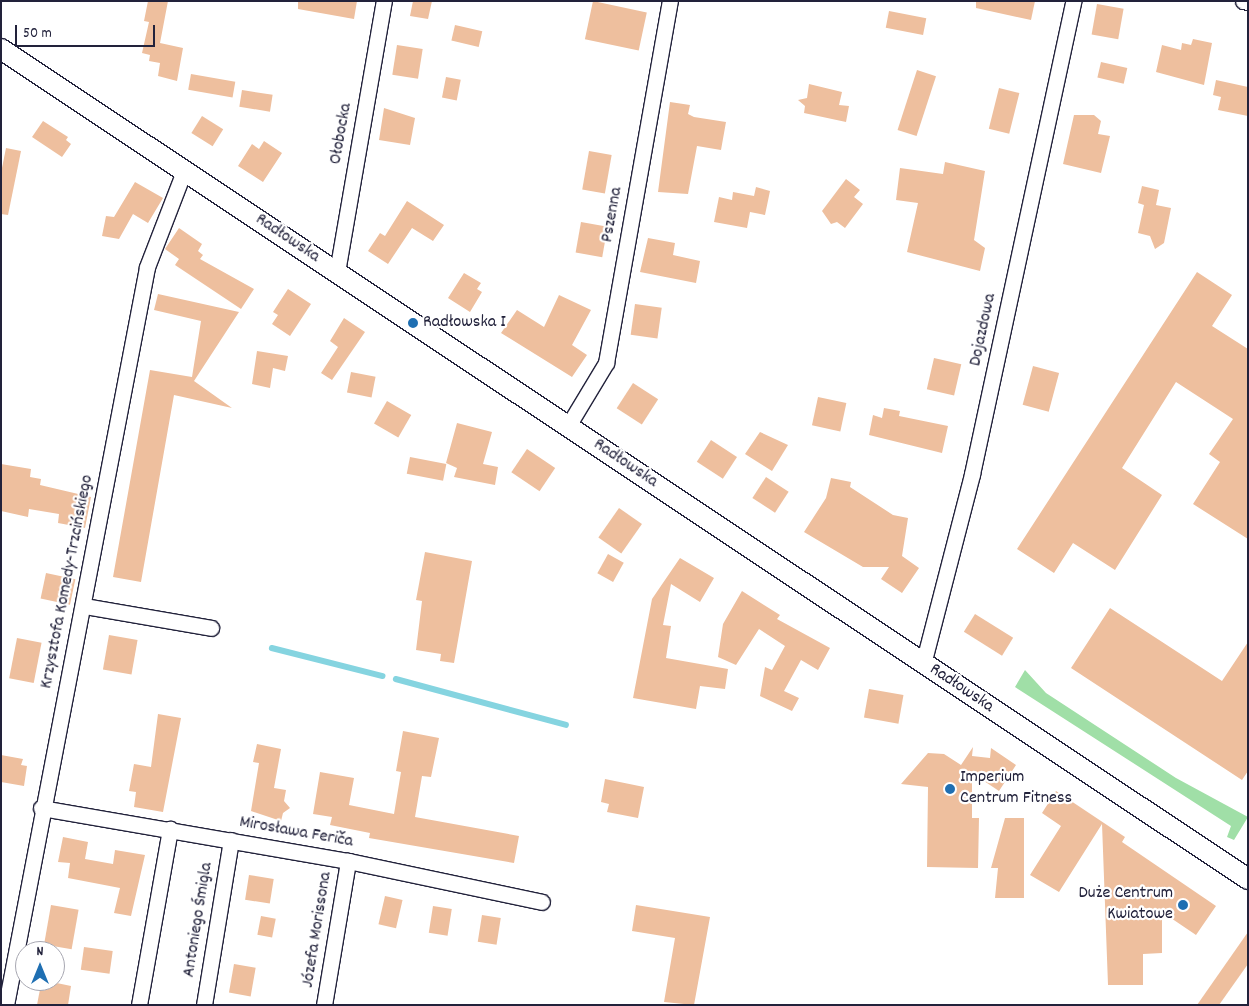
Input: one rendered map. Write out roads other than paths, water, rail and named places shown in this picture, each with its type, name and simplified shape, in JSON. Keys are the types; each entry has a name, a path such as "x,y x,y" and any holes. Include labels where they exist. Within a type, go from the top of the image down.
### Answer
{"street":[{"name":"Ołobocka","path":"337,272 384,1"},
{"name":"Pszenna","path":"568,426 606,363 670,1"},
{"name":"Dojazdowa","path":"923,664 972,474 1073,1"},
{"path":"1243,1 1248,2"},
{"name":"Radłowska","path":"1,49 1248,879"},
{"name":"Krzysztofa Komedy-Trzcińskiego","path":"6,1005 41,808 84,606 148,267 184,171"},
{"path":"84,606 211,628"},
{"name":"Mirosława Feriča","path":"41,808 348,861 542,902"},
{"path":"139,1005 170,829"},
{"name":"Antoniego Śmigla","path":"204,1005 231,840"},
{"name":"Józefa Morissona","path":"324,1005 348,861"}],"waterway":[{"path":"272,648 383,676"},
{"path":"396,679 566,725"}],"place":[{"name":"Radłowska I","path":"413,323"},
{"name":"Imperium Centrum Fitness","path":"950,789"},
{"name":"Duże Centrum Kwiatowe","path":"1183,905"}]}
